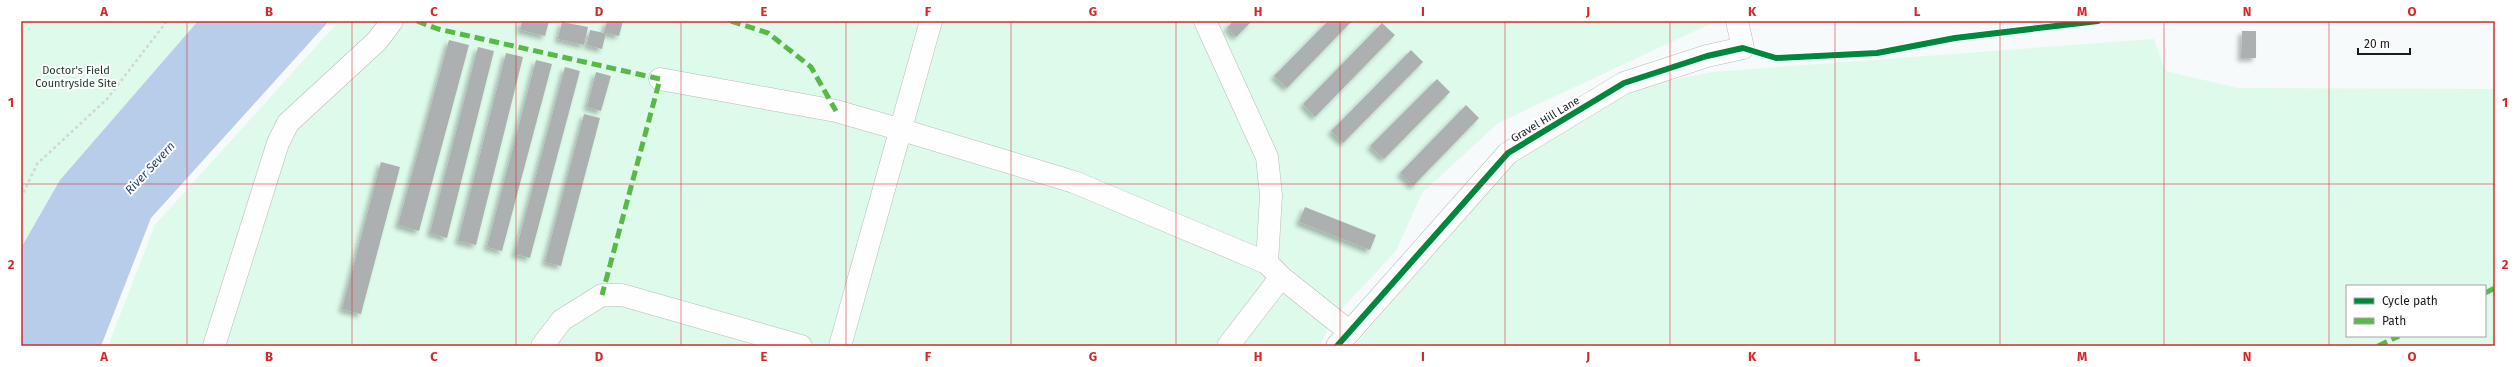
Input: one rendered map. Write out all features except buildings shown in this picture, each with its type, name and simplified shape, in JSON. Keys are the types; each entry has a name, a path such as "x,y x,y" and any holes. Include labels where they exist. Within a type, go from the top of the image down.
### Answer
{"street":[{"path":"214,346 278,143 288,123 377,40 392,21"},
{"path":"840,346 902,130 931,21"},
{"path":"1205,21 1267,157 1271,195 1274,270 1238,342"},
{"name":"Gravel Hill Lane","path":"1344,339 1508,153 1624,83 1707,56 1743,48 1737,21"},
{"path":"660,79 836,111 1074,182 1274,270 1344,339"},
{"path":"542,346 562,320 602,295 622,295 801,346"}],"path":[{"path":"21,198 37,164 107,99 167,21"}],"green space":[{"name":"Doctor's Field Countryside Site","path":"21,21 198,21 60,180 21,248"},
{"path":"339,21 1716,21 1498,123 1422,193 1396,251 1333,318 1320,346 108,346 155,225"},
{"path":"2154,39 2165,71 2238,88 2495,89 2495,346 1354,346 1515,159 1632,88 1712,72"}],"water":[{"name":"River Severn","path":"198,21 329,21 151,218 101,346 21,346 21,248 60,180"}],"marked path":[{"path":"417,21 438,29 660,79 602,295"},
{"path":"731,21 768,33 811,67 836,111"},
{"path":"2486,292 2495,288"},
{"path":"2378,346 2397,337"}],"cycle path":[{"path":"1337,346 1508,153 1624,83 1707,56 1743,48 1776,58 1877,53 1955,38 2098,21"}]}
